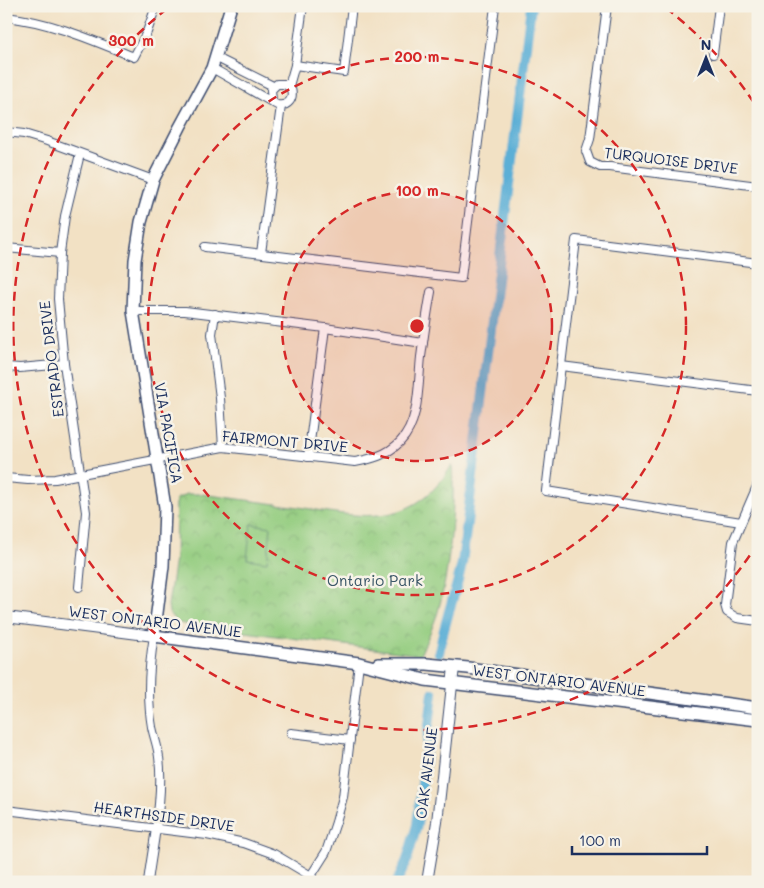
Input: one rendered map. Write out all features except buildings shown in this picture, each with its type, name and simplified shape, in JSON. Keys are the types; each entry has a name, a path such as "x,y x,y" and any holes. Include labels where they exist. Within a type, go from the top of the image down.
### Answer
{"main road":[{"name":"VIA PACIFICA","path":"154,636 163,566 165,507 133,311 135,260 141,222 154,180 214,63 231,6"},
{"name":"WEST ONTARIO AVENUE","path":"154,636 359,663 427,664 454,667 758,708"},
{"name":"WEST ONTARIO AVENUE","path":"359,663 425,680 758,720"}],"street":[{"path":"6,17 23,19 73,32 134,57 147,32 156,6"},
{"path":"288,86 295,66 303,6"},
{"path":"295,66 344,72 352,6"},
{"path":"205,247 461,278 495,6"},
{"name":"TURQUOISE DRIVE","path":"607,6 590,139 586,151 590,162 600,167 758,186"},
{"path":"713,54 719,6"},
{"path":"214,63 273,86 281,83 291,89 292,96 288,103 281,106 214,63"},
{"path":"272,100 270,93 273,86"},
{"path":"262,253 281,106"},
{"path":"6,132 24,134 47,141 154,180"},
{"name":"ESTRADO DRIVE","path":"80,154 65,216 60,253 58,299 64,364 86,512 80,587"},
{"path":"741,522 546,491 576,240 758,263"},
{"path":"6,248 60,253"},
{"name":"FAIRMONT DRIVE","path":"6,478 28,480 55,479 223,447 354,462 374,458 389,451 401,442 411,425 430,292"},
{"path":"133,311 185,311 215,314 423,343"},
{"path":"215,314 212,334 223,447"},
{"path":"308,457 325,328"},
{"path":"6,367 20,368 64,364"},
{"path":"561,366 758,391"},
{"path":"758,484 733,542 725,605 727,612 737,618 758,621"},
{"name":"WEST ONTARIO AVENUE","path":"6,617 154,636"},
{"name":"VIA PACIFICA","path":"148,882 160,789 160,756 152,729 150,706 150,655 154,636"},
{"path":"309,879 326,852 336,822 346,780 359,663"},
{"name":"OAK AVENUE","path":"427,882 437,822 454,667"},
{"path":"291,733 350,740"},
{"name":"HEARTHSIDE DRIVE","path":"6,810 207,835 258,847 274,854 309,879"}],"green space":[{"name":"Ontario Park","path":"452,465 452,520 445,581 437,615 420,655 177,623 169,613 168,605 175,559 176,499 187,494 201,494 351,515 382,515 409,507 428,495 439,484"},
{"path":"251,524 271,527 267,562 247,559"}],"waterway":[{"path":"439,653 462,563 531,6"},
{"path":"397,882 407,860 417,825 433,693"}]}
